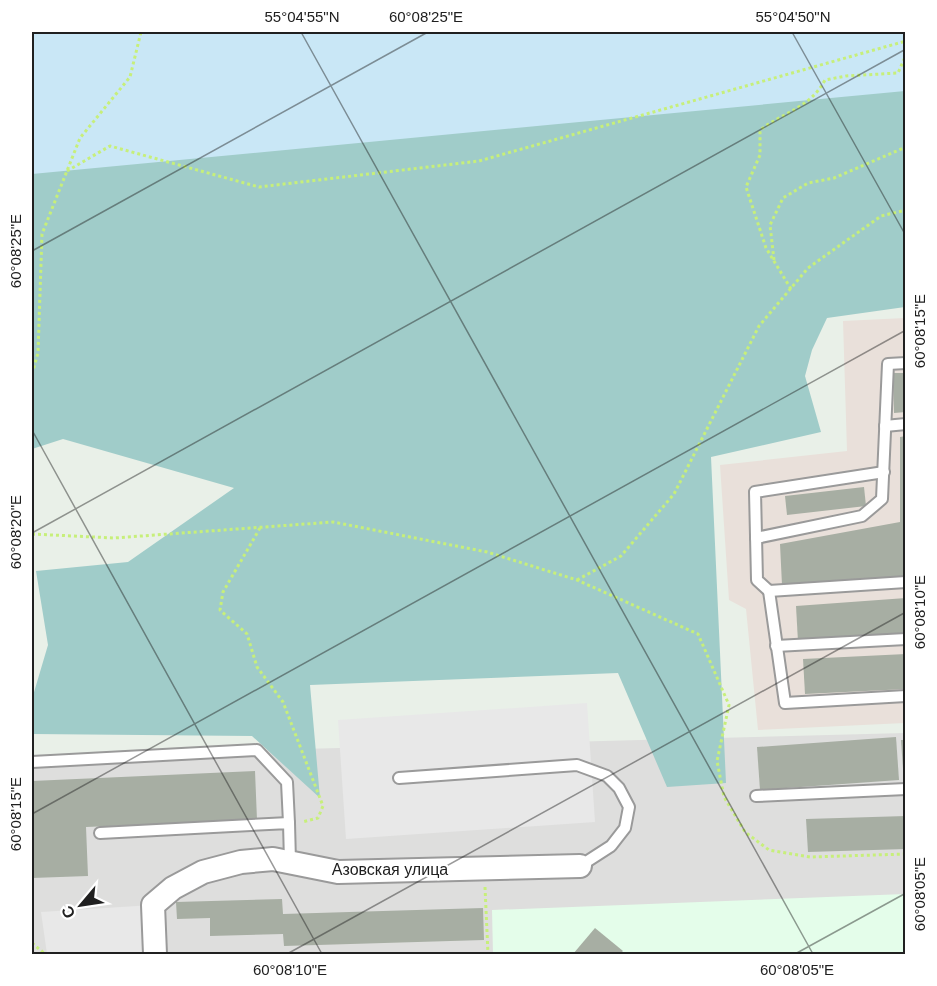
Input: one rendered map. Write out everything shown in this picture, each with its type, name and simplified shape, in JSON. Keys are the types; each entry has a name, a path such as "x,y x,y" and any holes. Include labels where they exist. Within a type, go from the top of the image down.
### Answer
{"street":[{"name":"Азовская улица","path":"155,954 153,905 173,888 203,872 241,862 273,859 338,872 580,866"}],"lane":[{"path":"756,538 862,516 882,499 888,364 906,363"},
{"path":"885,426 906,424"},
{"path":"884,472 755,492 758,580 770,591 785,703 906,696"},
{"path":"770,591 906,582"},
{"path":"776,646 906,639"},
{"path":"32,762 257,750 287,782 290,862"},
{"path":"399,778 577,765 607,776 619,788 628,807 625,828 611,846 580,866"},
{"path":"756,796 906,789"},
{"path":"100,833 289,823"}],"path":[{"path":"32,374 38,353 42,234 80,138 130,77 141,32"},
{"path":"67,171 110,146 259,187 479,161 906,41"},
{"path":"791,289 766,248 746,187 760,155 760,129 798,110 818,94 825,81 846,76 897,73 906,55"},
{"path":"774,261 770,225 783,198 808,183 834,178 906,147"},
{"path":"577,580 621,556 674,494 759,326 808,268 881,216 906,210"},
{"path":"32,534 114,538 333,522 487,552 577,580 698,634 729,705 717,761 724,798 745,832 770,850 810,857 906,854"},
{"path":"261,527 223,592 220,610 247,634 257,667 283,702 323,806 318,818 308,822 289,823"},
{"path":"485,867 488,954"},
{"path":"32,943 45,954"}],"shaded area":[{"path":"32,32 905,32 905,307 827,318 812,350 805,376 821,432 711,457 726,783 667,787 618,673 310,685 320,798 252,736 32,734 32,699 48,645 36,571 128,562 234,488 63,439 32,449"},
{"path":"32,32 905,32 905,91 32,174"},
{"path":"905,318 905,723 758,730 746,609 729,600 720,465 847,451 843,321"},
{"path":"587,703 595,822 346,839 338,720"},
{"path":"905,733 905,954 32,954 32,756"},
{"path":"905,894 905,954 493,954 492,910"},
{"path":"153,905 155,954 47,954 41,912"}],"building":[{"path":"893,373 906,373 906,412 894,413"},
{"path":"906,436 906,577 782,585 780,544 900,522 900,437"},
{"path":"864,487 866,506 787,515 785,496"},
{"path":"906,598 906,635 798,642 796,606"},
{"path":"906,654 906,689 805,694 803,659"},
{"path":"896,737 899,780 760,790 757,747"},
{"path":"901,740 906,740 906,769 903,769"},
{"path":"255,771 257,820 86,827 88,876 32,878 32,781"},
{"path":"906,816 906,849 808,852 806,819"},
{"path":"282,899 283,914 483,908 484,940 284,946 283,934 210,936 210,918 177,919 176,902"},
{"path":"595,928 623,951 620,954 573,954"}]}
